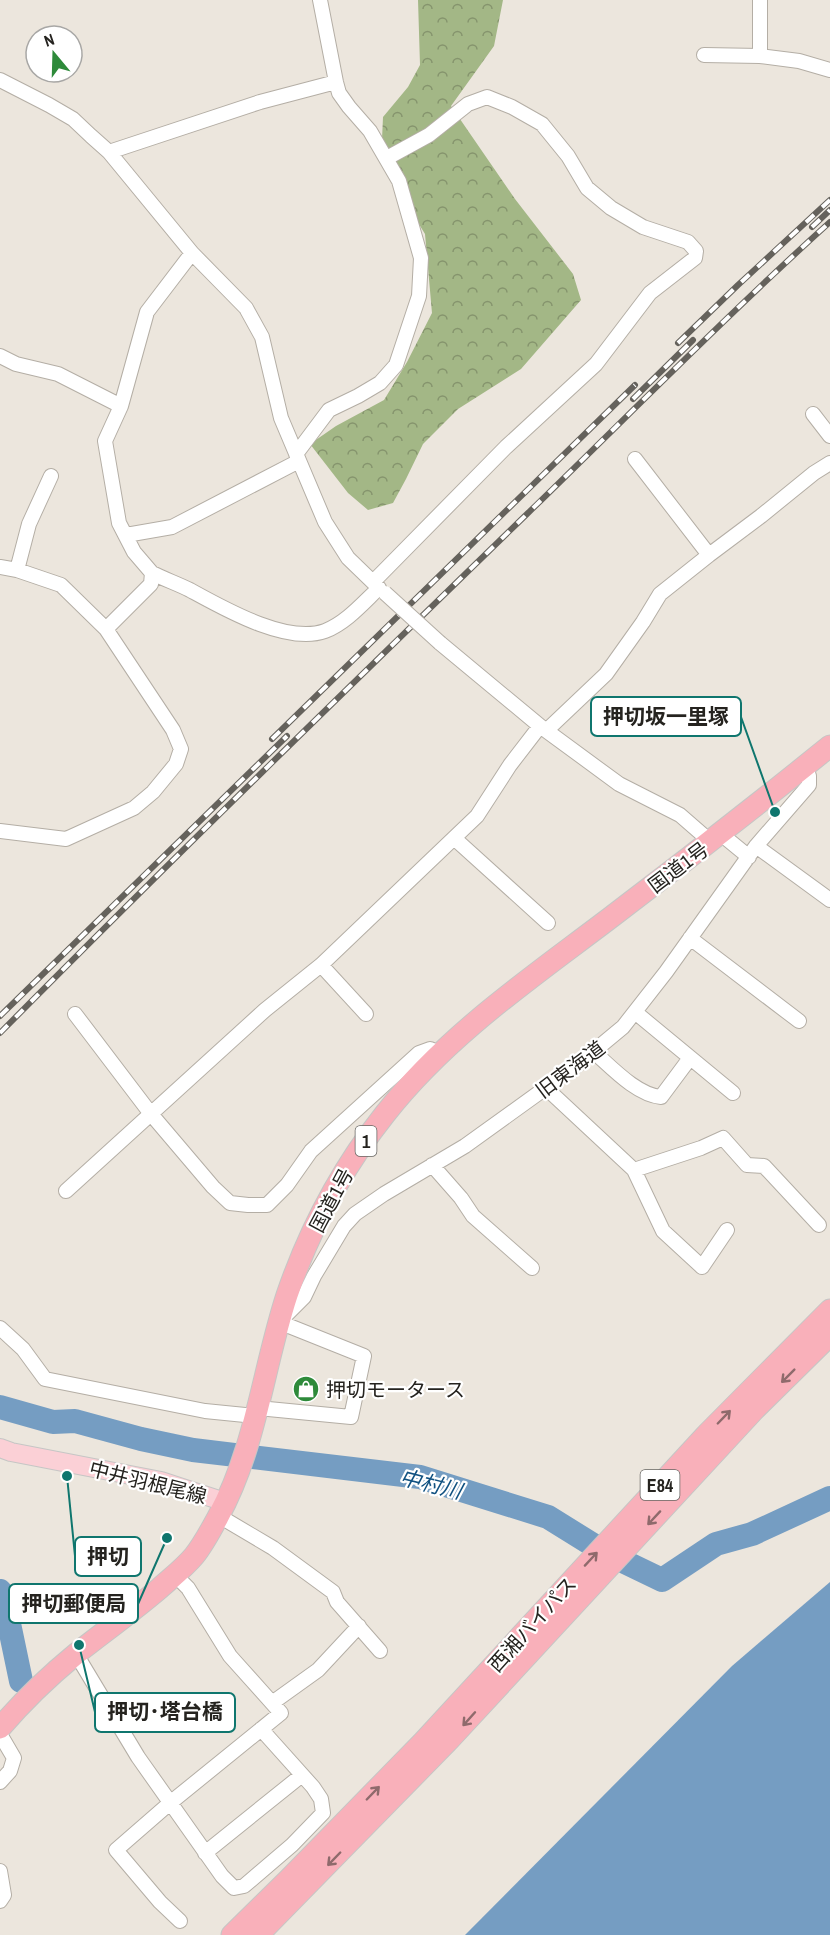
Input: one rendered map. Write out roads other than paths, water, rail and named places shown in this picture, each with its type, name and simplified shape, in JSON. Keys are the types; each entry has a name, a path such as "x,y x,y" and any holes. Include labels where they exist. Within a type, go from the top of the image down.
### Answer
{"highway":[{"name":"国道1号","path":"0,1728 33,1691 175,1575 193,1557 226,1501 257,1412 279,1322 300,1260 327,1203 359,1150 406,1088 440,1053 506,997 716,838 830,746"},
{"name":"西湘バイパス","path":"258,1935 448,1742 502,1670 706,1436 830,1310"},
{"name":"西湘バイパス","path":"230,1935 288,1880 407,1759 502,1670 754,1410 830,1335"}],"main road":[{"name":"中井羽根尾線","path":"0,1448 161,1481 226,1501"}],"street":[{"path":"126,536 172,527 297,458 329,410 380,382 396,365 419,296 421,258 399,181 370,130 339,93 320,0"},
{"path":"760,0 760,56"},
{"path":"704,55 760,56 830,70"},
{"path":"0,80 73,119 109,152 192,253 246,308 262,337 281,418 297,458 325,522 348,558 440,643 543,728 620,783 680,815 716,838 752,851 830,900"},
{"path":"109,152 260,102 336,82"},
{"path":"192,253 147,312 121,406 105,441 120,523 134,552 152,573 188,589 237,616 279,630 308,635 326,631 347,617 379,588 506,447 596,364 650,293 695,258 696,251 688,242 644,227 611,208 587,188 568,156 542,124 512,107 487,98 468,104 429,135 387,158"},
{"path":"0,356 16,364 58,374 121,406"},
{"path":"813,414 830,436"},
{"path":"635,459 709,555"},
{"path":"66,1191 265,1010 321,965 477,816 510,765 543,728 606,674 660,594 814,473 830,463"},
{"path":"17,570 29,524 51,476"},
{"path":"0,567 17,570 61,585 106,629 173,730 181,749 176,765 153,792 134,808 66,839 0,831"},
{"path":"106,629 152,584 152,573"},
{"name":"旧東海道","path":"279,1322 304,1297 344,1226 355,1214 465,1146 594,1052 623,1027 752,851 809,785 809,776 805,766"},
{"path":"454,838 548,923"},
{"path":"690,938 799,1021"},
{"path":"321,965 366,1014"},
{"path":"635,1012 733,1093"},
{"path":"75,1014 151,1114 213,1187 230,1203 267,1205 287,1185 311,1151 419,1053 430,1049 440,1053"},
{"path":"594,1052 623,1078 652,1096 662,1097 690,1058"},
{"path":"546,1088 634,1170 663,1231 702,1267 727,1230"},
{"path":"634,1170 701,1148 723,1138 747,1165 764,1166 819,1225"},
{"path":"432,1165 461,1198 473,1216 532,1268"},
{"path":"0,1328 23,1349 45,1379 205,1411 351,1417 364,1356 279,1322"},
{"path":"226,1501 273,1548 333,1592 337,1602 380,1651"},
{"path":"175,1575 188,1588 230,1656 281,1713 116,1850 160,1902 180,1921"},
{"path":"272,1703 318,1670 359,1626"},
{"path":"76,1654 138,1757 222,1876 234,1888 244,1886 292,1845 323,1813 321,1799 261,1729"},
{"path":"0,1734 15,1758 10,1771 0,1782"},
{"path":"206,1853 302,1775"},
{"path":"0,1870 4,1895 0,1901"}],"water":[{"path":"830,1582 830,1935 465,1935 732,1666"}],"waterway":[{"name":"中村川","path":"0,1407 53,1422 75,1421 193,1450 420,1477 548,1517 606,1553 662,1580 716,1544 752,1534 830,1498"},
{"path":"0,1591 3,1595 21,1681"}],"railway":[{"path":"678,343 830,200"},
{"path":"812,227 830,210"},
{"path":"0,1033 329,707 715,330 830,222"},
{"path":"633,399 693,340"},
{"path":"272,739 635,385"},
{"path":"0,1016 287,736"}],"place":[{"name":"押切坂一里塚","path":"775,812"},
{"name":"押切モータース","path":"306,1389"},
{"name":"押切","path":"67,1476"},
{"name":"押切郵便局","path":"167,1538"},
{"name":"押切･塔台橋","path":"79,1645"}]}
